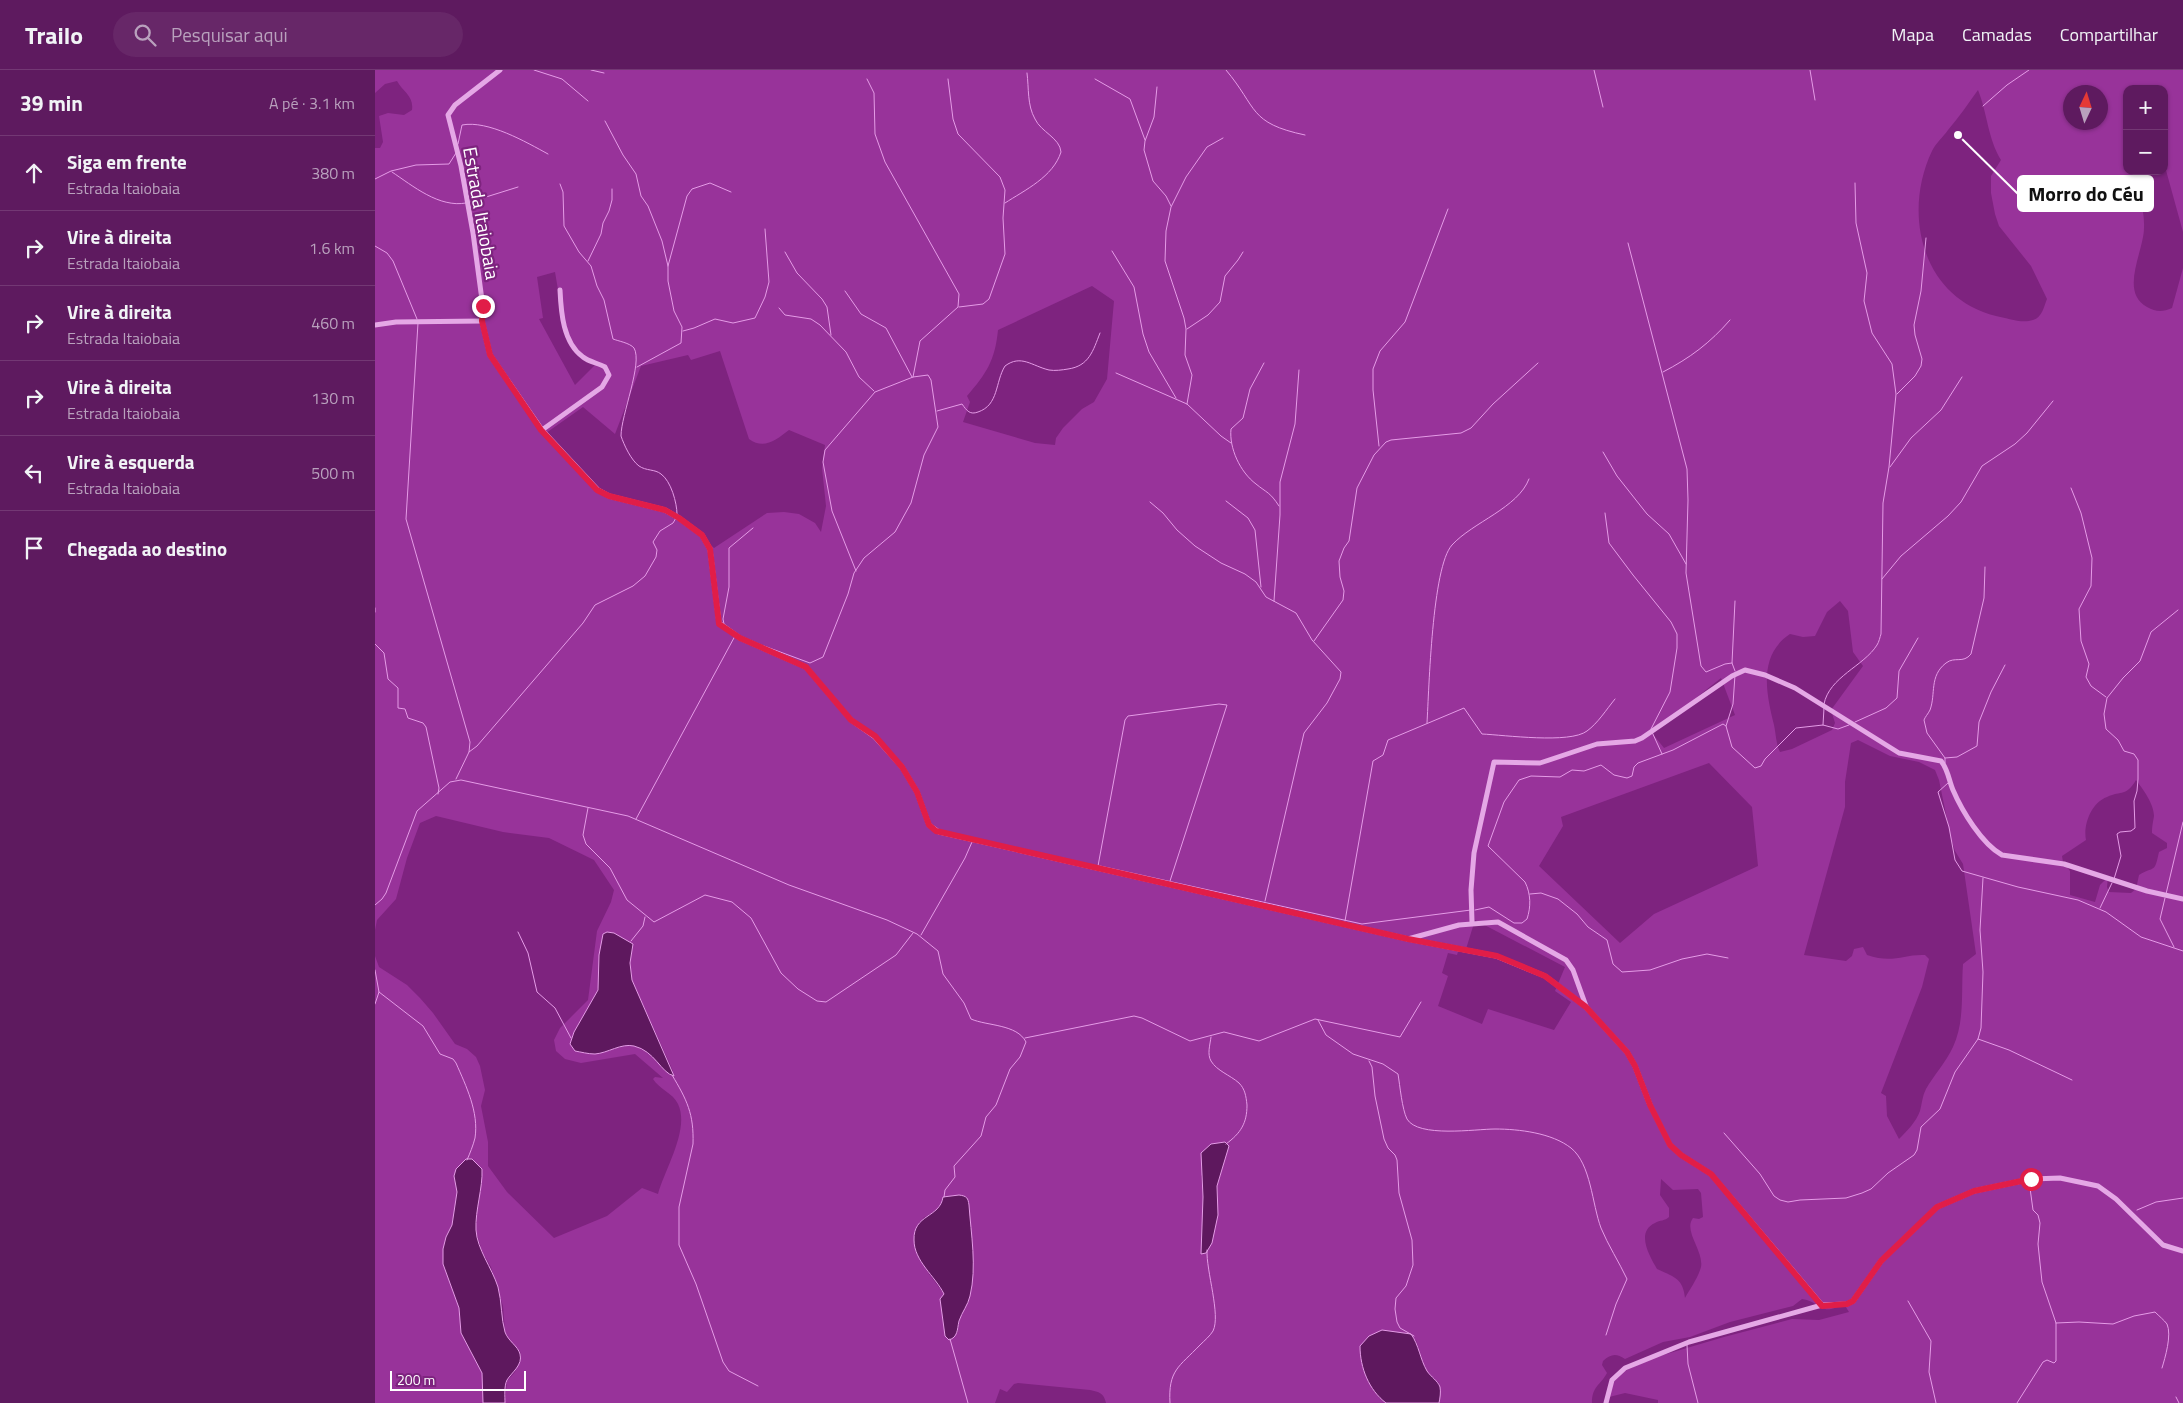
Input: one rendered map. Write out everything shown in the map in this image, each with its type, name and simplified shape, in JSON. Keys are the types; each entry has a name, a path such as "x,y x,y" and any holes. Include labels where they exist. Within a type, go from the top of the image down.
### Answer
{"street":[{"name":"Estrada Itaiobaia","path":"500,70 455,105 448,115 461,166 473,233 483,306 482,321 490,355 541,430 601,493 665,510 702,535 710,549 719,624 740,638 806,667 851,720 875,736 902,767 917,792 929,825 936,831 1408,939 1497,956 1511,960 1545,976 1586,1007 1631,1059 1650,1105 1670,1145 1681,1155 1711,1174 1822,1306"},
{"path":"541,430 603,387 609,375 605,367 585,359 573,345 562,315 560,290"},
{"path":"375,326 396,322 482,321"},
{"path":"1472,922 1471,890 1474,854 1494,762 1540,763 1597,744 1635,741 1732,676 1745,670 1758,672 1795,688 1899,753 1941,761 1957,798 1980,834 1995,851 2002,855 2064,864 2137,888 2183,899"},
{"path":"1408,939 1472,922 1498,922 1561,956 1570,964 1586,1007"},
{"path":"1606,1403 1612,1380 1625,1368 1689,1342 1822,1306 1847,1304 1853,1301 1881,1261 1924,1217 1942,1204 1974,1191 2031,1179 2060,1178 2098,1186 2116,1199 2163,1245 2183,1251"}],"shaded area":[{"path":"375,70 2183,70 2183,232 2167,175 2168,85 2123,85 2123,175 2144,175 2141,195 2144,228 2134,281 2135,292 2139,300 2147,307 2156,311 2172,308 2183,268 2183,1403 1658,1403 1658,1400 1625,1393 1609,1397 1616,1375 1653,1358 1792,1319 1819,1320 1849,1312 1844,1304 1836,1308 1825,1309 1802,1299 1793,1306 1730,1322 1690,1337 1663,1342 1625,1359 1616,1355 1609,1357 1603,1361 1602,1365 1607,1373 1593,1393 1592,1403 1439,1403 1439,1383 1429,1375 1425,1368 1416,1340 1362,1363 1373,1389 1386,1403 1106,1403 1102,1395 1090,1390 1018,1383 1014,1384 1007,1392 1000,1389 995,1403 505,1403 507,1381 515,1372 521,1356 520,1351 509,1340 505,1331 503,1306 491,1267 482,1251 476,1231 477,1203 482,1174 473,1159 466,1159 456,1169 454,1176 457,1192 452,1225 443,1249 443,1264 459,1308 461,1333 482,1373 483,1403 375,1403 375,956 379,967 407,985 420,998 455,1044 467,1049 476,1057 485,1090 481,1106 488,1142 488,1166 507,1192 554,1238 607,1216 642,1188 658,1194 679,1137 681,1125 681,1114 676,1100 653,1079 655,1077 663,1078 635,1054 581,1063 565,1059 556,1051 554,1040 560,1028 588,1000 597,931 611,902 614,890 594,860 549,838 503,832 436,816 420,823 407,858 396,899 377,920 375,930 375,148 380,148 383,142 379,116 388,113 404,115 412,110 410,98 397,81 385,84 375,93","holes":["1978,90 1990,134 2001,160 1991,176 1991,193 1995,214 1999,226 2031,266 2047,299 2041,314 2036,319 2029,321 1996,316 1971,306 1951,291 1935,272 1925,250 1920,226 1919,201 1923,175 1933,148","555,272 566,337 580,356 597,363 575,385 539,319 543,318 537,277","1092,286 1114,301 1107,379 1094,402 1082,409 1063,428 1056,438 1055,445 1035,443 963,422 970,402 967,396 989,366 997,341 998,330","720,351 749,439 765,444 775,440 789,430 825,445 822,468 826,506 821,532 815,523 799,514 784,512 767,513 714,548 671,510 602,493 546,433 583,407 615,434 641,366 688,355 691,360","1840,601 1848,611 1853,652 1863,666 1831,710 1835,723 1832,730 1792,749 1780,752 1767,688 1769,664 1773,653 1790,634 1803,637 1815,636 1827,612","1721,678 1735,715 1664,748 1652,733","1858,740 1890,756 1919,762 1935,770 1939,780 1951,839 1955,851 1963,864 1976,954 1963,964 1962,1006 1957,1037 1950,1053 1926,1089 1918,1115 1899,1139 1887,1116 1886,1096 1881,1093 1922,987 1929,959 1925,955 1891,959 1876,958 1867,955 1863,947 1854,949 1852,956 1846,961 1804,955 1845,807 1845,782 1851,743","1709,763 1752,807 1758,866 1654,914 1620,943 1539,866 1563,826 1561,817","2136,780 2145,792 2154,811 2152,833 2167,843 2167,848 2159,852 2154,868 2139,875 2136,889 2131,893 2109,892 2107,887 2108,877 2100,885 2095,902 2070,895 2070,871 2063,862 2062,856 2086,840 2087,821 2097,804 2107,797 2129,789","1475,920 1565,967 1555,991 1571,1002 1554,1030 1488,1009 1482,1024 1438,1006 1448,976 1442,973 1448,953 1457,955 1459,948 1466,949","633,944 630,963 632,980 673,1071 667,1072 652,1055 635,1046 624,1046 595,1054 570,1044 574,1032 595,997 599,984","1229,1146 1217,1186 1218,1196 1201,1254 1203,1197 1201,1176","1661,1179 1673,1190 1698,1189 1701,1193 1703,1217 1699,1219 1693,1218 1690,1229 1700,1254 1701,1267 1685,1298 1680,1282 1673,1276 1657,1269 1646,1245 1645,1238 1649,1227 1669,1217 1669,1208 1660,1195","959,1195 969,1205 972,1282 957,1334 943,1314 940,1299 944,1294 929,1274 915,1250 923,1218 938,1207 943,1197"]},
{"path":"607,932 614,933 633,944 630,963 632,980 674,1076 665,1071 647,1052 634,1046 619,1047 595,1054 575,1051 570,1044 574,1032 598,990 599,955 603,934"},
{"path":"1225,1142 1229,1146 1217,1186 1218,1215 1212,1243 1206,1253 1201,1254 1203,1197 1201,1153 1211,1144"},
{"path":"466,1159 472,1159 482,1169 476,1222 477,1237 498,1287 505,1332 517,1348 521,1358 519,1365 506,1382 505,1403 483,1403 482,1373 461,1333 459,1308 443,1264 443,1249 452,1225 457,1192 454,1176 456,1169"},
{"path":"959,1195 968,1199 969,1203 973,1274 969,1299 959,1321 956,1335 949,1340 945,1336 940,1299 944,1294 917,1255 914,1240 918,1225 937,1209 943,1197"},
{"path":"1382,1330 1411,1334 1427,1371 1440,1387 1439,1403 1386,1403 1375,1392 1364,1370 1360,1346 1369,1336"}],"waterway":[{"path":"534,70 562,79 588,101"},
{"path":"591,70 604,73"},
{"path":"1226,70 1263,119 1273,125 1305,135"},
{"path":"1594,70 1603,107"},
{"path":"1810,70 1815,100"},
{"path":"1983,106 2007,85 2029,70"},
{"path":"1005,203 1045,176 1052,169 1061,152 1054,139 1041,128 1032,114 1029,102 1027,73"},
{"path":"867,79 874,93 875,134 885,162 959,294 958,307 920,341 913,377"},
{"path":"948,79 953,119 958,134 1000,177 1005,190 1003,218 1005,254 989,299 983,304 959,307"},
{"path":"1095,79 1130,99 1145,140"},
{"path":"1157,87 1154,117 1145,141 1144,150 1153,181 1166,196 1171,206"},
{"path":"605,121 623,155 636,174 641,196 648,206 662,241 668,266 668,281 674,311 682,327 681,343 637,367"},
{"path":"458,144 462,125 472,124 507,133 548,154"},
{"path":"1187,404 1192,375 1185,355 1186,329 1184,318 1165,261 1166,231 1171,207 1186,177 1207,147 1223,138"},
{"path":"375,179 391,171 416,165 449,164 456,153"},
{"path":"392,172 436,199 456,204 466,203"},
{"path":"668,266 687,196 692,189 710,183 731,192"},
{"path":"1824,704 1833,686 1871,652 1878,644 1881,634 1883,503 1889,467 1896,394 1892,364 1872,333 1864,301 1867,273 1856,223 1855,183"},
{"path":"560,184 563,192 564,226 579,252 591,266 597,286 604,300 613,339 632,346 636,355 634,377 621,436 628,452 636,463 642,468 659,472 665,477 675,498 677,514"},
{"path":"470,202 518,187"},
{"path":"588,261 601,234 603,223 609,211 612,189"},
{"path":"1379,446 1373,390 1373,369 1380,351 1405,322 1448,209"},
{"path":"683,331 715,319 733,323 755,318 765,297 769,282 765,229"},
{"path":"1897,394 1915,376 1921,366 1922,359 1914,325 1921,291 1926,238"},
{"path":"1628,243 1687,469 1686,573 1701,666 1706,672 1732,663"},
{"path":"375,246 387,253 393,261 417,319"},
{"path":"1112,251 1134,287 1143,334 1149,352 1176,398"},
{"path":"785,252 797,273 822,299 827,307 831,335"},
{"path":"1187,329 1208,315 1220,302 1225,276 1243,252"},
{"path":"845,291 861,314 886,328 912,377"},
{"path":"779,308 785,315 811,319 820,325 846,352 859,377 874,391"},
{"path":"1663,372 1699,349 1730,320"},
{"path":"418,323 406,519 470,742 469,752 456,779"},
{"path":"937,411 962,404 971,413 985,409 993,399 1005,366 1016,361 1027,362 1049,370 1068,369 1081,365 1089,357 1100,333"},
{"path":"1264,363 1250,389 1243,418 1231,429 1231,436 1234,452 1245,473 1271,495 1279,506"},
{"path":"1314,641 1343,600 1344,591 1340,577 1339,561 1349,541 1357,488 1374,455 1386,442 1391,440 1461,433 1471,428 1493,404 1538,363"},
{"path":"1274,601 1280,515 1280,482 1295,424 1299,370"},
{"path":"1116,373 1187,404 1231,443"},
{"path":"764,646 810,663 823,657 848,594 854,573 864,558 895,532 911,503 924,455 938,427 931,380 928,375 913,377 875,392 825,450 823,462 832,511 856,571"},
{"path":"1890,467 1911,438 1941,410 1962,377"},
{"path":"1882,579 1901,556 1948,516 1961,502 1982,466 2015,444 2027,433 2053,401"},
{"path":"1603,452 1617,476 1647,514 1669,534 1686,564"},
{"path":"1427,723 1436,602 1445,558 1452,545 1471,529 1505,507 1523,489 1529,479"},
{"path":"2071,488 2081,513 2092,558 2091,586 2079,609 2081,641 2089,664 2086,677 2091,686 2106,697"},
{"path":"1226,501 1248,518 1255,530 1261,587"},
{"path":"1150,502 1195,546 1221,563 1245,574 1256,582 1266,597 1296,613 1312,640 1341,672 1340,679 1327,703 1304,733 1265,901"},
{"path":"1605,513 1609,543 1671,622 1677,634 1677,648 1670,692 1651,729"},
{"path":"469,752 477,746 583,623 595,605 633,586 645,576 656,557 657,550 653,542 660,531 673,523 676,518"},
{"path":"724,624 723,619 729,587 729,548 753,528"},
{"path":"1945,763 1945,758 1927,733 1924,720 1932,704 1935,679 1941,668 1949,661 1965,659 1971,654 1984,598 1985,567"},
{"path":"1735,601 1732,663 1735,671"},
{"path":"2114,879 2121,856 2117,834 2131,831 2135,828 2134,801 2137,791 2138,760 2134,754 2124,751 2118,740 2106,729 2104,714 2107,698 2140,661 2151,632 2178,610"},
{"path":"636,819 735,636"},
{"path":"1855,722 1886,708 1897,698 1899,671 1918,638"},
{"path":"375,644 384,653 388,679 398,688 398,708 405,709 408,718 423,723 426,727 439,788 438,794"},
{"path":"1945,758 1957,757 1977,746 1979,722 1991,692 2005,665"},
{"path":"1735,675 1733,704 1726,726 1732,747 1755,768 1761,766 1765,759 1796,728 1823,725 1838,729 1849,725"},
{"path":"1345,921 1373,761 1383,755 1388,740 1464,708 1482,734 1536,738 1579,735 1591,728 1615,699"},
{"path":"1098,866 1125,720 1128,716 1219,704 1227,705 1170,881"},
{"path":"1823,725 1824,708"},
{"path":"1475,910 1489,907 1514,923 1522,923 1527,919 1530,901 1525,882 1488,846 1504,802 1519,780 1531,776 1560,777 1572,770 1584,771 1601,765 1614,775 1627,778 1632,776 1634,767 1638,763 1673,750 1723,724 1726,726"},
{"path":"1652,732 1662,754"},
{"path":"375,905 386,893 417,811 450,782 461,780 628,816 789,885 887,920 917,934 938,951 943,974 964,1003 971,1019 1009,1029 1022,1036 1026,1042 1020,1057 1010,1069 996,1105 986,1117 981,1136 954,1166 955,1177 945,1190 944,1197"},
{"path":"1948,783 1938,792 1949,827 1955,860 1962,871 2018,887 2078,900 2106,912 2141,937 2183,951"},
{"path":"588,808 583,835 586,844 610,868 627,900 654,922 705,895 732,902 751,918 781,973 798,989 817,1001 826,1002 896,955 913,933"},
{"path":"2166,894 2183,822"},
{"path":"921,935 965,858 972,842"},
{"path":"1100,866 1362,924 1471,910"},
{"path":"1724,1133 1760,1174 1774,1196 1788,1202 1846,1198 1862,1193 1871,1189 1888,1173 1914,1155 1917,1150 1921,1127 1940,1109 1955,1072 1978,1039 1981,1028 1983,972 1980,930 1983,878"},
{"path":"2100,908 2112,883"},
{"path":"1530,894 1541,893 1558,899 1577,914 1588,927 1607,940 1613,964 1622,972 1650,970 1682,959 1707,954 1728,958"},
{"path":"2165,898 2160,919 2174,947"},
{"path":"631,941 643,926 645,917"},
{"path":"518,932 528,953 537,992 555,1008 571,1038"},
{"path":"375,970 379,992 375,1004"},
{"path":"379,992 423,1026 440,1054 453,1059 456,1063 471,1099 475,1119 475,1138 467,1160"},
{"path":"1025,1038 1134,1016 1190,1041 1224,1032 1259,1041 1315,1019 1400,1037 1421,1002"},
{"path":"1318,1020 1326,1035 1353,1054 1383,1064 1398,1074 1405,1115 1413,1125 1435,1131 1495,1129 1525,1131 1545,1135 1563,1143 1578,1155 1587,1174 1601,1228 1627,1279 1616,1304 1606,1335"},
{"path":"1211,1037 1209,1052 1211,1061 1217,1068 1241,1085 1247,1102 1246,1117 1242,1127 1236,1136 1226,1144"},
{"path":"1978,1039 2009,1050 2072,1080"},
{"path":"1369,1061 1372,1067 1375,1096 1384,1139 1397,1160 1399,1193 1412,1240 1413,1265 1406,1286 1396,1298 1397,1322 1400,1328 1414,1336"},
{"path":"672,1075 689,1108 693,1133 693,1144 679,1207 679,1245 696,1284 723,1362 729,1371 758,1386"},
{"path":"2017,1403 2043,1362 2047,1360 2054,1363 2056,1361 2056,1323 2042,1282 2038,1244 2040,1223 2038,1215 2033,1210 2030,1188"},
{"path":"2137,1210 2156,1202 2183,1198"},
{"path":"1170,1403 1171,1383 1176,1370 1210,1335 1215,1324 1207,1250"},
{"path":"1908,1301 1931,1341 1929,1372 1936,1403"},
{"path":"2056,1323 2113,1324 2134,1316 2155,1312 2167,1324 2169,1334 2162,1368"},
{"path":"950,1339 968,1403"},
{"path":"1687,1345 1688,1364 1698,1403"},
{"path":"2176,1397 2179,1403"}],"place":[{"name":"Morro do Céu","path":"1958,135"}],"route":[{"path":"483,306 482,321 490,355 541,430 601,493 665,510 702,535 710,549 719,624 740,638 797,662 811,671 851,720 875,736 887,747 917,792 932,829 1408,939 1497,956 1511,960 1545,976 1586,1007 1627,1052 1635,1066 1665,1138 1670,1145 1681,1155 1711,1174 1822,1306 1847,1304 1853,1301 1881,1261 1924,1217 1937,1207 1960,1195 2031,1179"}]}
